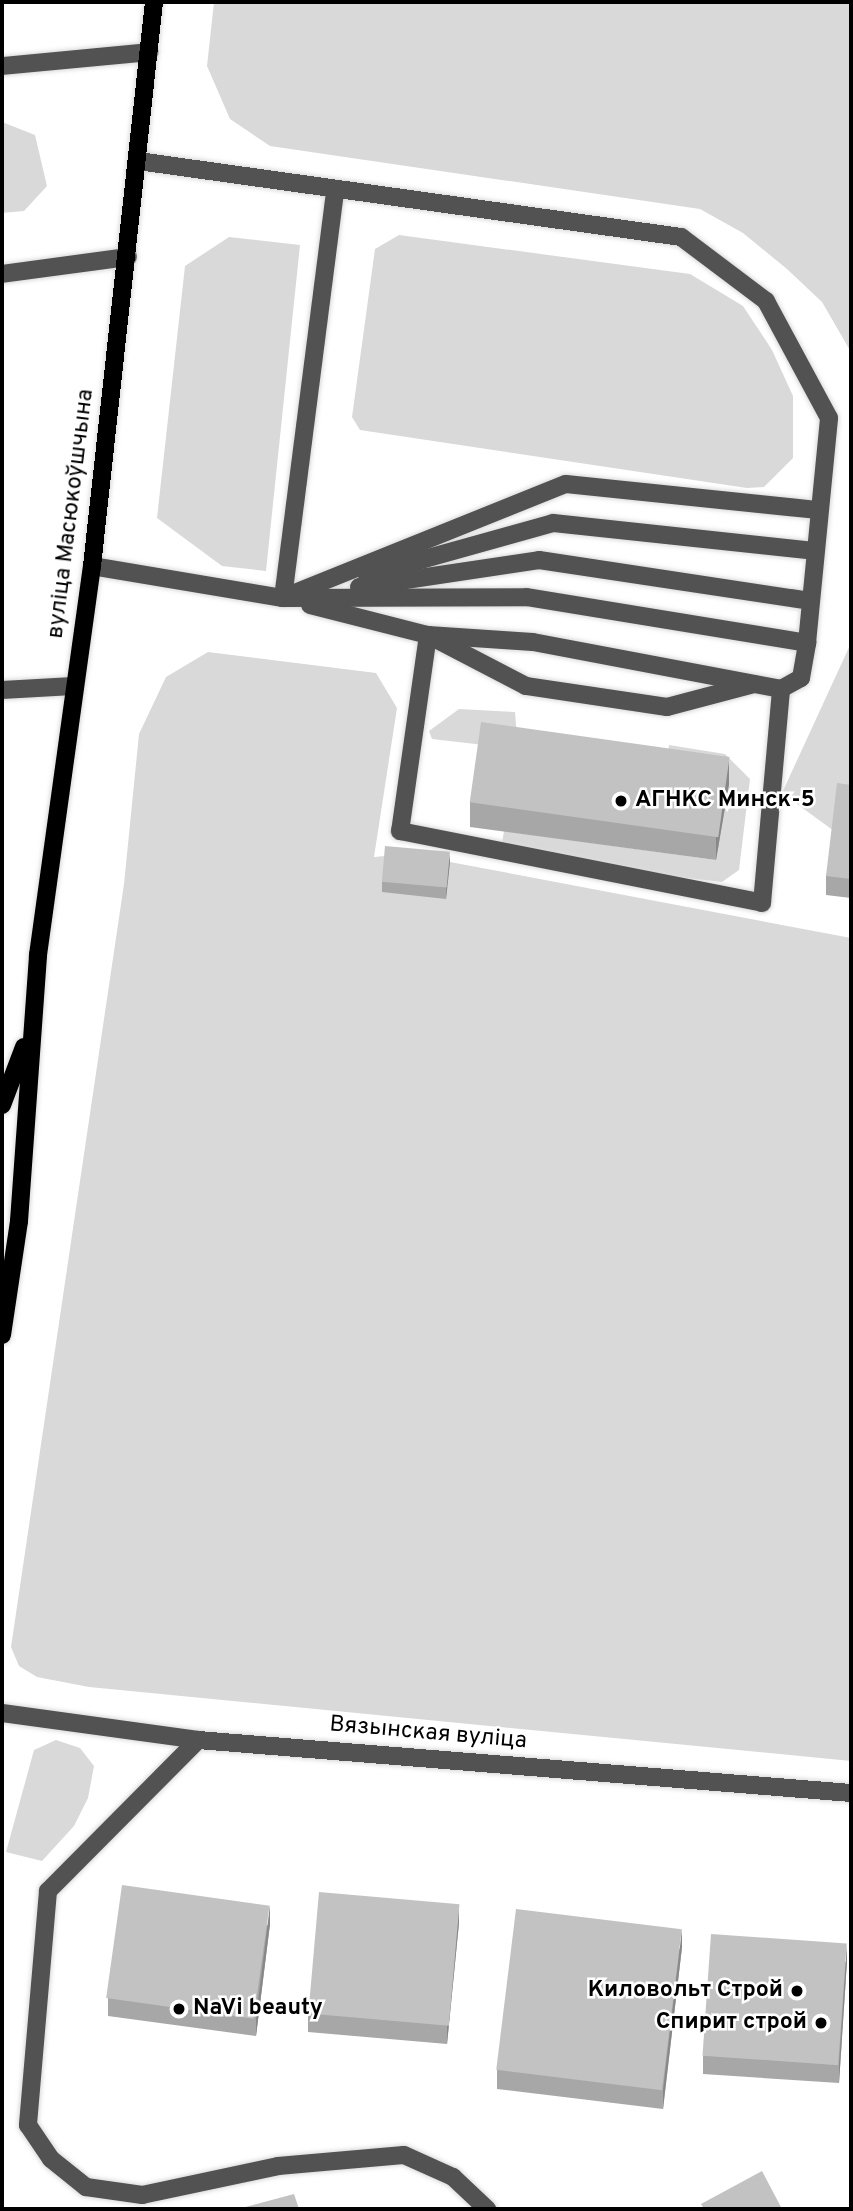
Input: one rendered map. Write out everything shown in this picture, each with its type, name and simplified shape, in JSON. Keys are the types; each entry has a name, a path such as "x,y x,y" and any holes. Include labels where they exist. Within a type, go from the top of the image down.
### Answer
{"main road":[{"name":"вуліца Масюкоўшчына","path":"2,1335 19,1221 30,1031 73,686 92,566 154,2"},
{"name":"вуліца Масюкоўшчына","path":"2,1105 30,1031"}],"street":[{"path":"2,66 149,52"},
{"path":"92,566 283,598 428,635 533,642 781,689 801,678 807,643 829,418 766,301 681,237 335,192 138,162"},
{"path":"283,598 335,192"},
{"path":"2,274 128,257"},
{"path":"283,598 566,484 819,510"},
{"path":"283,598 553,523 815,551"},
{"path":"283,598 539,560 810,601"},
{"path":"283,598 527,597 807,643"},
{"path":"428,635 539,688 667,707 754,684"},
{"path":"428,635 400,831 762,903 781,689"},
{"path":"2,690 73,686"},
{"name":"Вязынская вуліца","path":"2,1713 198,1740 851,1793"},
{"path":"198,1740 48,1891 28,2125 51,2159 86,2187 142,2194 278,2166 404,2155 453,2176 487,2209"}],"shaded area":[{"path":"214,2 851,2 851,352 822,302 743,233 700,209 270,146 230,119 207,66"},
{"path":"2,122 35,135 47,186 24,211 2,213"},
{"path":"399,235 690,274 743,306 772,350 793,396 793,458 764,487 747,488 360,430 352,417 375,249"},
{"path":"229,237 300,245 266,571 222,566 157,518 185,266"},
{"path":"851,643 851,803 834,831 782,793"},
{"path":"208,652 376,673 397,708 374,857 385,856 446,898 450,862 851,938 851,1761 89,1687 37,1677 19,1666 11,1647 124,884 139,734 166,677"},
{"path":"459,709 515,712 518,749 432,739 429,731"},
{"path":"669,745 725,754 750,779 739,870 722,882 500,856 504,831 716,860 666,773"},
{"path":"56,1740 80,1748 94,1766 88,1798 74,1826 42,1861 6,1852 34,1750"}],"building":[{"path":"481,722 730,757 718,837 470,802"},
{"path":"837,783 851,785 851,879 826,876"},
{"path":"385,846 450,852 447,888 382,882"},
{"path":"122,1885 270,1906 254,2019 106,1998"},
{"path":"319,1892 459,1904 449,2026 308,2014"},
{"path":"516,1909 682,1929 662,2090 496,2070"},
{"path":"711,1934 847,1943 838,2065 702,2056"},
{"path":"762,2171 782,2209 704,2209 701,2204"},
{"path":"294,2194 299,2209 238,2209"}],"place":[{"name":"АГНКС Минск-5","path":"621,801"},
{"name":"Киловольт Строй","path":"797,1991"},
{"name":"NaVi beauty","path":"179,2009"},
{"name":"Спирит строй","path":"821,2023"}]}
